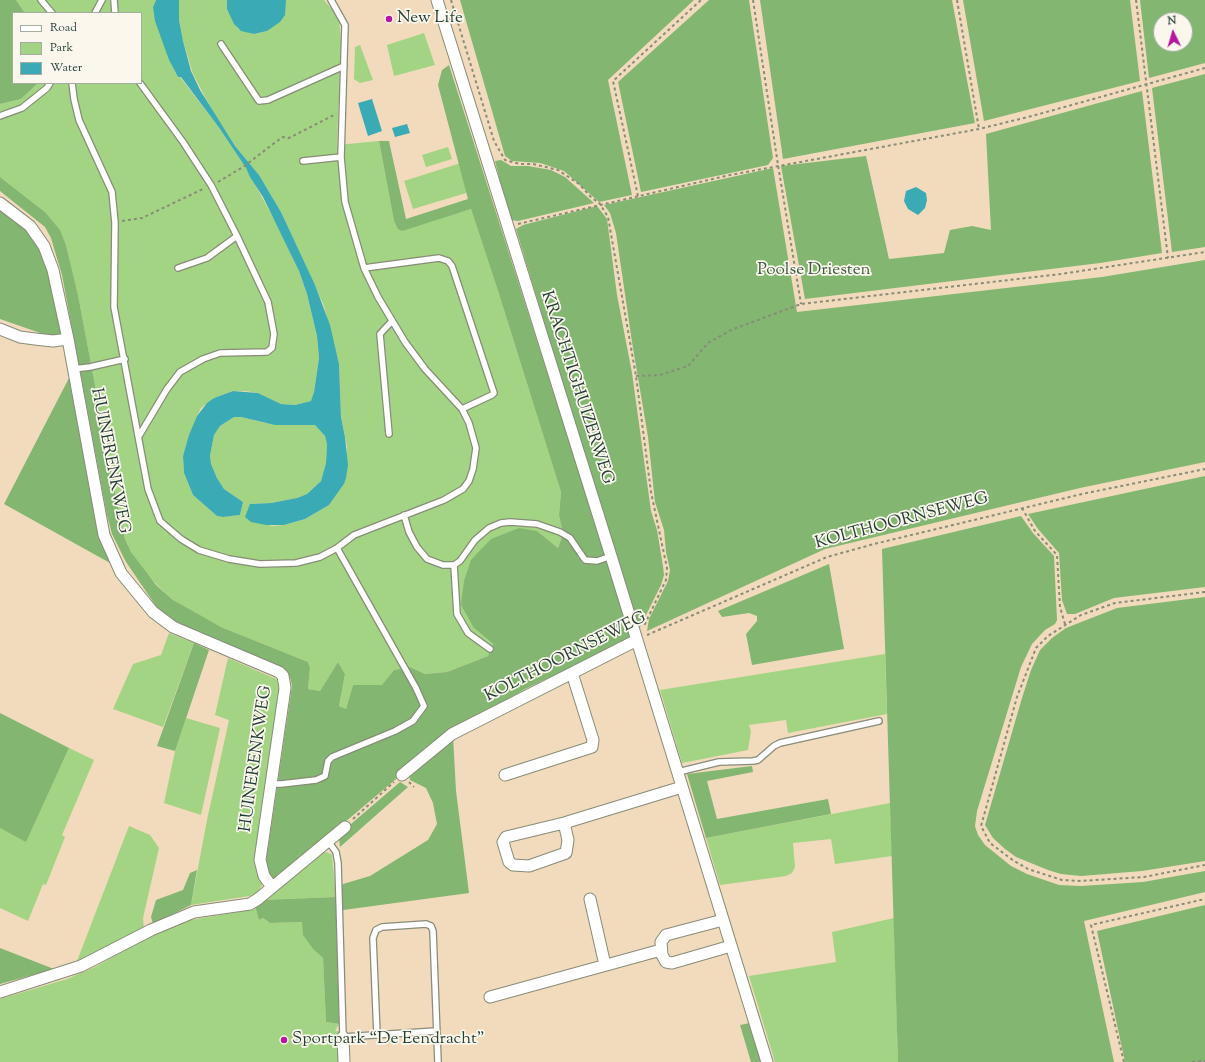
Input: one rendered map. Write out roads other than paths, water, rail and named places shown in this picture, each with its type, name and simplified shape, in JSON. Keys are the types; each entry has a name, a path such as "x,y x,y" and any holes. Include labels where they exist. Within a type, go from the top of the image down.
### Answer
{"street":[{"name":"KRACHTIGHUIZERWEG","path":"436,0 611,556 767,1062"},
{"name":"HUINERENKWEG","path":"0,203 30,226 44,246 53,270 68,339 104,535 121,573 153,612 173,627 279,672 283,676 285,688 260,860 264,876 272,887"},
{"path":"0,329 20,337 53,341 68,339"},
{"name":"KOLTHOORNSEWEG","path":"402,775 452,734 637,640"},
{"path":"505,775 592,747 593,740 572,673"},
{"path":"564,823 568,840 566,853 529,866 521,866 509,862 506,857 503,842 505,838 564,823 682,786"},
{"path":"0,992 81,966 150,930 194,912 250,904 345,827"},
{"path":"590,899 605,965"},
{"path":"723,920 666,935 661,942 661,950 665,961 669,963 731,946"},
{"path":"490,997 661,950"},
{"path":"344,1037 344,1062"}],"lane":[{"path":"41,0 51,12"},
{"path":"96,12 102,0"},
{"path":"114,0 115,12"},
{"path":"72,84 79,120 112,192 115,223 114,307 125,359 148,489 160,521 181,539 199,550 229,559 260,564 296,563 320,557 337,548 354,535 444,500 462,489 469,481 473,470 475,440 462,409 425,369 405,342 364,268 344,202 340,157 345,25 331,0"},
{"path":"221,44 259,101 268,100 344,66"},
{"path":"0,116 4,116 27,105 47,88 49,84"},
{"path":"139,436 167,389 180,372 202,359 220,353 268,352 272,348 274,334 268,302 238,236 211,185 183,142 141,84"},
{"path":"303,161 340,157"},
{"path":"178,268 207,258 238,236"},
{"path":"364,268 439,258 448,261 452,266 494,393 462,409"},
{"path":"390,434 380,334 392,321"},
{"path":"73,369 90,367 125,359"},
{"path":"404,515 409,532 417,547 427,559 443,565 454,565 460,561 475,540 489,528 501,523 510,522 531,523 560,532 570,538 585,560 597,561 611,556"},
{"path":"271,784 316,780 325,776 328,761 332,757 396,731 413,721 424,706 416,688 337,548"},
{"path":"454,565 457,614 468,633 490,649"},
{"path":"678,772 712,763 758,760 774,746 780,743 879,722"},
{"path":"328,841 336,852 338,862 344,1037 436,1031"},
{"path":"377,1035 373,938 376,930 382,927 426,924 431,926 438,1062"}],"water":[{"path":"156,0 179,0 179,20 191,71 200,90 235,146 259,175 281,212 315,285 330,325 339,364 341,417 348,465 346,478 344,484 329,505 305,519 284,525 266,525 251,522 245,517 250,504 271,503 297,498 307,494 321,481 326,463 327,444 325,436 315,425 275,425 241,417 234,417 220,426 214,435 210,456 211,464 224,489 243,502 240,515 223,517 217,516 193,495 184,473 183,456 189,435 197,416 207,403 214,398 233,391 258,393 281,404 295,405 311,401 314,392 319,358 317,336 307,294 299,271 263,197 246,168 220,129 181,77 178,77 169,60 155,21 153,7"},
{"path":"227,0 286,0 285,15 280,22 267,31 254,34 241,31 234,24 227,9"},
{"path":"372,99 382,131 368,136 358,103"},
{"path":"407,124 410,133 395,137 392,128"},
{"path":"916,187 926,193 927,200 925,208 918,215 908,209 904,201 906,191"}],"place":[{"name":"New Life","path":"389,19"},
{"name":"Sportpark “De Eendracht”","path":"284,1040"}],"park label":[{"name":"Poolse Driesten","path":"814,271"}]}
